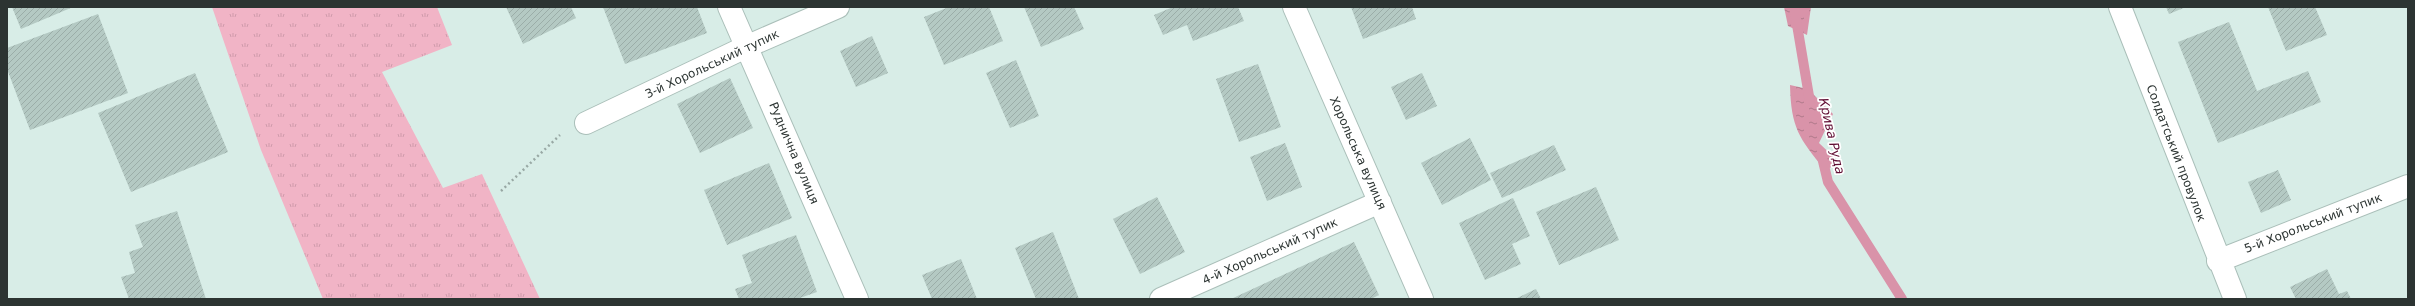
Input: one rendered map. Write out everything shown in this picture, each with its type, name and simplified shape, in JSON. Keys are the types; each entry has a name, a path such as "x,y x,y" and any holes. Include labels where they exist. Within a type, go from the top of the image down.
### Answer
{"street":[{"name":"Руднична вулиця","path":"729,7 748,46 857,299"},
{"name":"3-й Хорольський тупик","path":"586,123 748,46 838,7"},
{"name":"Хорольська вулиця","path":"1294,7 1422,299"},
{"name":"Солдатський провулок","path":"2120,7 2234,299"},
{"name":"5-й Хорольський тупик","path":"2218,261 2408,186"},
{"name":"4-й Хорольський тупик","path":"1161,299 1380,202"}],"path":[{"path":"501,191 561,134 586,123"}],"green space":[{"path":"212,7 437,7 452,45 382,72 443,188 482,174 540,299 323,299 261,150"}],"water":[{"path":"1784,7 1811,7 1807,35 1788,26"},
{"path":"1790,85 1808,89 1833,114 1819,143 1840,163 1825,170 1803,140 1798,132 1792,112"}],"building":[{"path":"12,7 73,7 21,29"},
{"path":"506,7 571,7 576,18 523,44"},
{"path":"603,7 697,7 707,33 625,64"},
{"path":"949,7 989,7 1003,41 944,65 924,17"},
{"path":"1024,7 1074,7 1084,29 1041,47"},
{"path":"1173,7 1238,7 1244,21 1193,41 1187,25 1163,35 1154,15"},
{"path":"1351,7 1412,7 1416,19 1363,39"},
{"path":"2166,7 2186,7 2169,14"},
{"path":"2268,7 2315,7 2327,35 2286,51"},
{"path":"98,14 128,93 30,130 7,69 7,48"},
{"path":"2229,22 2257,91 2308,71 2321,102 2218,143 2178,42"},
{"path":"872,36 888,73 856,87 840,51"},
{"path":"1016,60 1039,116 1010,128 986,73"},
{"path":"1258,64 1281,127 1239,142 1216,79"},
{"path":"195,73 228,152 131,192 98,113"},
{"path":"1422,73 1437,106 1406,120 1391,87"},
{"path":"730,78 753,128 700,153 677,104"},
{"path":"1470,138 1491,180 1442,205 1421,163"},
{"path":"1285,143 1302,187 1267,201 1250,157"},
{"path":"1554,145 1566,170 1502,198 1490,173"},
{"path":"769,163 792,218 727,245 704,190"},
{"path":"2278,170 2291,200 2261,213 2248,182"},
{"path":"1596,187 1619,240 1559,265 1536,212"},
{"path":"1157,197 1185,252 1140,274 1113,219"},
{"path":"1513,198 1530,236 1512,244 1521,264 1485,280 1459,223"},
{"path":"177,211 206,299 129,299 121,277 135,273 129,252 143,247 135,225"},
{"path":"1053,232 1079,299 1036,299 1015,248"},
{"path":"796,235 817,292 797,299 739,299 735,289 752,283 742,255"},
{"path":"1354,242 1379,295 1371,299 1231,299"},
{"path":"961,259 977,299 932,299 922,275"},
{"path":"2327,269 2339,294 2347,291 2351,299 2296,299 2290,287"},
{"path":"1536,289 1541,299 1515,299"}],"waterway":[{"name":"Крива Руда","path":"1794,7 1810,102"},
{"name":"Крива Руда","path":"1822,157 1828,182 1902,299"}]}
